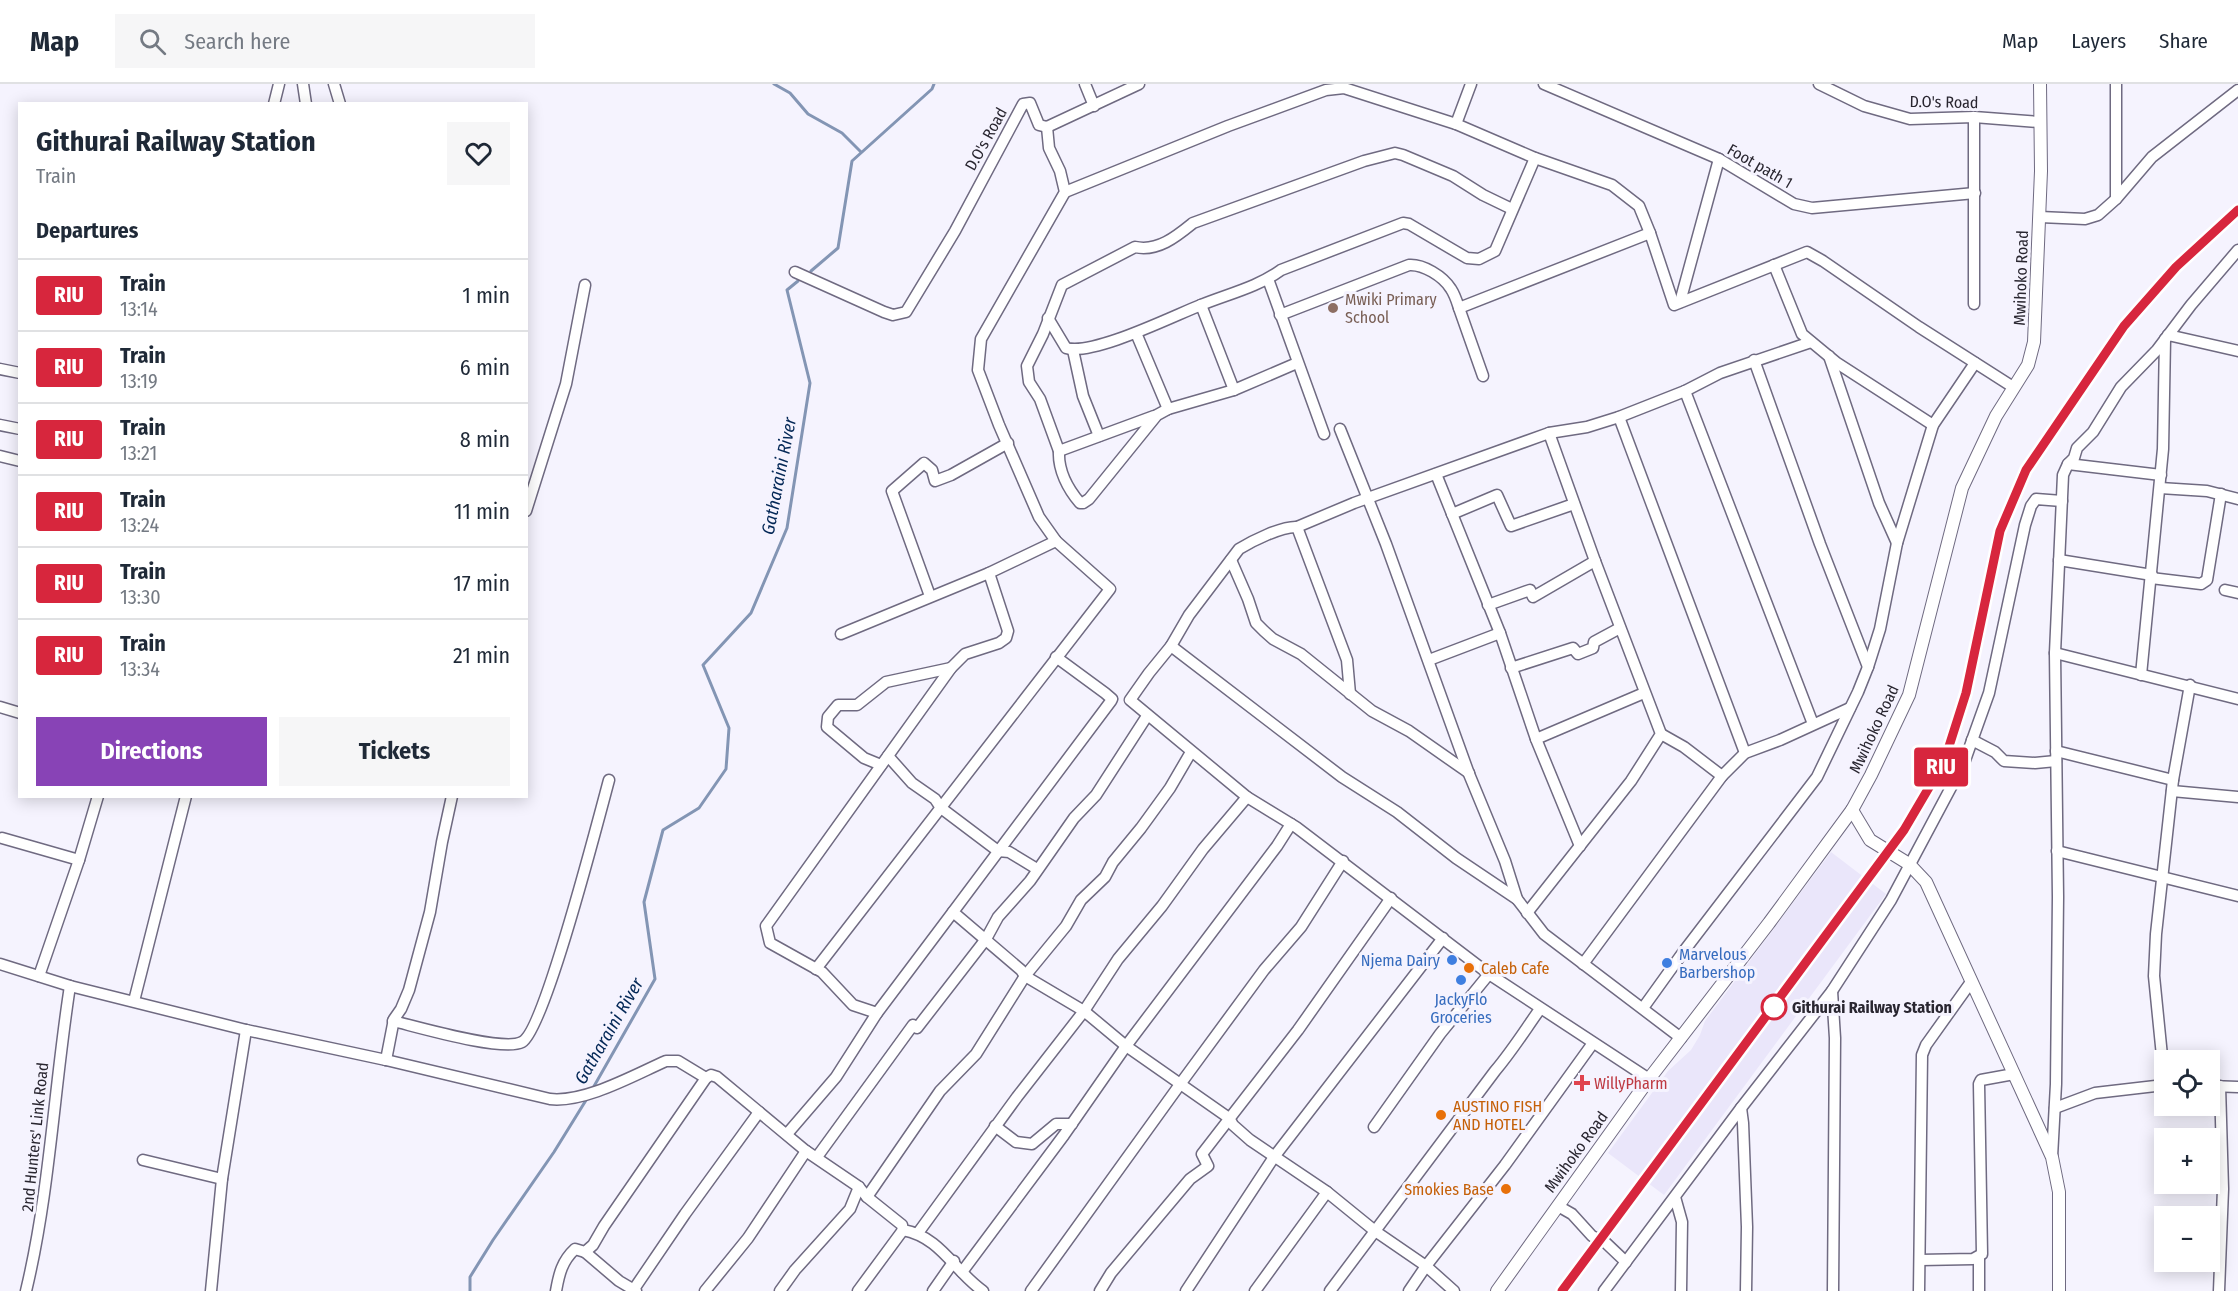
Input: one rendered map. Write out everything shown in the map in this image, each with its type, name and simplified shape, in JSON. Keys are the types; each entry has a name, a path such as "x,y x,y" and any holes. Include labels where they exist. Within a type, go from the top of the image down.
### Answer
{"street":[{"path":"274,102 279,84"},
{"path":"303,84 306,102"},
{"path":"334,84 339,102"},
{"path":"1085,84 1094,106"},
{"path":"1065,192 1060,171 1049,148 1047,127 1139,84"},
{"path":"1456,124 1471,84"},
{"name":"Foot path 1","path":"1544,84 1719,159 1794,204 1812,208 1975,193"},
{"name":"D.O's Road","path":"1820,84 1864,106 1910,119 1974,117 2039,122"},
{"name":"Mwihoko Road","path":"1497,1291 1649,1079 1769,923 1852,810 1909,695 1962,488 1996,416 2028,365 2034,342 2040,217 2040,84"},
{"path":"2116,84 2116,199"},
{"path":"816,969 1110,589 1056,541 1039,517 978,370 981,339 1065,192 1228,126 1332,89 1351,88 1456,124 1535,158 1621,190 1639,206 1674,305 1808,252 2013,387"},
{"path":"2040,217 2085,219 2098,214 2116,199 2152,157 2238,90"},
{"name":"D.O's Road","path":"795,272 884,312 893,315 906,312 954,231 1023,104 1030,103 1039,125 1047,127"},
{"path":"1974,117 1974,304"},
{"path":"1157,415 1089,499 1080,503 1071,491 1058,460 1059,451 1040,399 1029,382 1027,366 1044,334 1062,285 1135,247 1145,249 1173,239 1193,223 1337,171 1395,153 1453,176 1483,195 1512,209"},
{"path":"1048,318 1066,348 1073,350 1136,333 1268,279 1281,270 1403,223 1410,224 1467,258 1479,259 1495,251 1535,158"},
{"path":"1680,302 1719,159"},
{"path":"1459,308 1650,233"},
{"path":"2052,1157 2055,1108 2057,851 2055,653 2064,475 2077,448 2093,432 2121,387 2167,337 2238,250"},
{"path":"1280,315 1409,265 1419,264 1451,288 1483,376"},
{"path":"1774,266 1802,334 1828,356 1933,425"},
{"path":"1268,279 1324,434"},
{"path":"528,505 566,384 585,285"},
{"path":"1201,305 1234,390"},
{"path":"1136,333 1168,409"},
{"path":"2167,337 2238,351"},
{"path":"2141,675 2163,449 2167,337"},
{"path":"1649,1079 1489,974 1343,861 1291,824 1246,797 1130,700 1171,646 1189,615 1239,549 1250,542 1290,526 1297,527 1549,433 1587,427 1619,417 1685,391 1720,373 1811,342"},
{"path":"1073,350 1083,396 1099,436"},
{"path":"1828,356 1879,504 1897,543"},
{"path":"1754,360 1868,667"},
{"path":"1059,451 1168,409 1234,390 1297,363"},
{"path":"1643,1008 1817,777 1868,667 1880,628 1897,543 1933,425 1975,363"},
{"path":"0,369 18,373"},
{"path":"1685,391 1813,724"},
{"path":"1619,417 1745,753"},
{"path":"0,425 18,429"},
{"path":"1340,429 1429,660 1469,774 1505,861 1517,899 1544,934 1681,1038"},
{"path":"1549,433 1594,561 1661,734 1684,747 1722,776"},
{"path":"930,596 892,491 924,463 932,470 935,481 951,475 1008,443"},
{"path":"0,456 18,460"},
{"path":"2068,464 2161,475"},
{"path":"1436,474 1500,633 1536,739 1580,846"},
{"path":"2160,488 2206,491 2238,499"},
{"path":"2058,560 2201,584 2207,580 2221,494"},
{"path":"1452,514 1497,495 1511,526 1574,504"},
{"path":"1604,1291 1832,991 1891,900 1964,763 1989,693 2031,506 2036,500 2062,501"},
{"path":"1297,527 1347,660 1350,694"},
{"path":"840,634 989,573 1056,541"},
{"path":"1231,560 1256,622 1273,639 1301,654 1372,711 1409,731 1469,774"},
{"path":"1488,605 1530,590 1533,597 1594,561"},
{"path":"877,1013 853,1005 822,972 770,944 766,926 951,668 965,654 999,643 1006,638 1008,631 989,573"},
{"path":"2225,590 2238,593"},
{"path":"1511,668 1573,648 1578,654 1593,648 1594,642 1620,628"},
{"path":"1429,660 1500,633"},
{"path":"1171,646 1342,777 1397,812 1456,858 1517,899"},
{"path":"2055,653 2238,699"},
{"path":"787,1134 836,1077 877,1013 1112,699 1056,657"},
{"path":"951,668 886,682 878,691 857,705 838,705 830,712 827,727 864,758 884,760 935,799 941,808 998,851 1009,852 1037,869"},
{"path":"2161,1050 2154,976 2172,785 2190,686"},
{"path":"1536,739 1644,693"},
{"path":"0,707 18,713"},
{"path":"1583,964 1722,776 1745,753 1780,740 1850,708"},
{"path":"817,1157 913,1025 917,1028 986,939 998,917 1030,881 1074,818 1096,795 1147,716"},
{"path":"1527,913 1631,781 1661,734"},
{"path":"1972,740 1995,752 2004,761 2035,764 2056,756 2172,785 2238,796"},
{"path":"867,1197 940,1091 976,1054 1025,976 1066,926 1081,900 1106,877 1113,862 1170,788 1191,752"},
{"path":"393,1021 490,1044 509,1046 523,1042 532,1032 555,971 609,780"},
{"path":"918,1233 995,1126 1084,1011 1118,959 1246,797"},
{"path":"39,976 79,860 97,798"},
{"path":"134,1001 185,798"},
{"path":"386,1060 393,1021 401,1009 411,984 430,912 453,798"},
{"path":"1852,810 1870,840 1909,864 1926,882 2052,1157 2059,1192 2059,1291"},
{"path":"962,1272 1291,824"},
{"path":"2,837 79,860"},
{"path":"2057,851 2238,896"},
{"path":"1031,1291 1264,970 1301,927 1343,861"},
{"path":"1100,1291 1112,1273 1190,1179 1208,1166 1202,1154 1298,1030 1391,898"},
{"path":"953,912 1021,970 1025,976 1084,1011 1126,1046 1228,1118 1233,1125 1274,1157 1327,1192 1375,1231 1426,1266 1454,1291"},
{"path":"1186,1291 1274,1157 1443,938"},
{"path":"0,964 70,986 246,1030 560,1100 598,1091 666,1061 678,1061 706,1078"},
{"path":"1374,1127 1440,1034 1489,974"},
{"path":"1920,1291 1922,1055 1971,982"},
{"name":"2nd Hunters' Link Road","path":"26,1291 44,1205 59,1058 70,986"},
{"path":"1832,991 1835,1038 1833,1291"},
{"path":"1330,1291 1495,1071 1516,1047 1540,1009"},
{"path":"211,1291 222,1179 246,1030"},
{"path":"1409,1291 1505,1165 1593,1043"},
{"path":"1978,1291 1979,1257 1982,1254 1979,1084 1986,1078 2014,1074"},
{"path":"585,1252 593,1245 706,1078 711,1075 717,1077 806,1151 859,1187 867,1197 902,1225 903,1230"},
{"path":"2055,1108 2095,1093 2154,1086"},
{"path":"2220,1086 2238,1087"},
{"path":"1741,1108 1747,1227 1746,1291"},
{"path":"556,1291 559,1274 568,1255 575,1249 585,1252 618,1286 635,1290 685,1214 759,1112"},
{"path":"2217,1116 2223,1189 2219,1291"},
{"path":"995,1126 1016,1142 1032,1144 1056,1124 1072,1124"},
{"path":"705,1291 748,1238 806,1151"},
{"path":"143,1160 222,1179"},
{"path":"780,1291 795,1270 850,1209 859,1187"},
{"path":"1255,1291 1327,1192"},
{"path":"1675,1197 1682,1222 1681,1291"},
{"path":"1558,1206 1572,1214 1592,1236 1606,1243 1626,1262"},
{"path":"903,1230 918,1233 954,1261 962,1272 983,1291"},
{"path":"858,1291 903,1230"},
{"path":"1920,1260 1979,1257"},
{"path":"933,1291 954,1261"}],"shaded area":[{"path":"1831,852 1886,894 1664,1195 1608,1153 1668,1071 1691,1050 1705,1021"}],"waterway":[{"path":"774,84 790,93 808,114 842,133 861,152"},
{"name":"Gatharaini River","path":"811,271 838,248 852,161 932,89 934,84"},
{"name":"Gatharaini River","path":"593,1088 655,979 644,902 663,830 699,808 726,769 729,728 703,665 751,613 787,528 810,383 787,290 798,281"},
{"name":"Gatharaini River","path":"470,1291 470,1277 588,1097"}],"railway":[{"path":"1562,1291 1904,829 1944,762 1966,693 2000,531 2026,470 2124,325 2176,267 2238,210"}],"train":[{"name":"RIU","path":"1562,1291 1904,830 1944,762 1966,693 2000,531 2026,470 2124,326 2176,267 2238,210"}],"place":[{"name":"Mwiki Primary School","path":"1333,308"},
{"name":"Njema Dairy","path":"1452,960"},
{"name":"Marvelous Barbershop","path":"1667,963"},
{"name":"Caleb Cafe","path":"1469,968"},
{"name":"JackyFlo Groceries","path":"1461,980"},
{"name":"Githurai Railway Station","path":"1774,1007"},
{"name":"WillyPharm","path":"1582,1083"},
{"name":"AUSTINO FISH AND HOTEL","path":"1441,1115"},
{"name":"Smokies Base","path":"1506,1189"}]}
